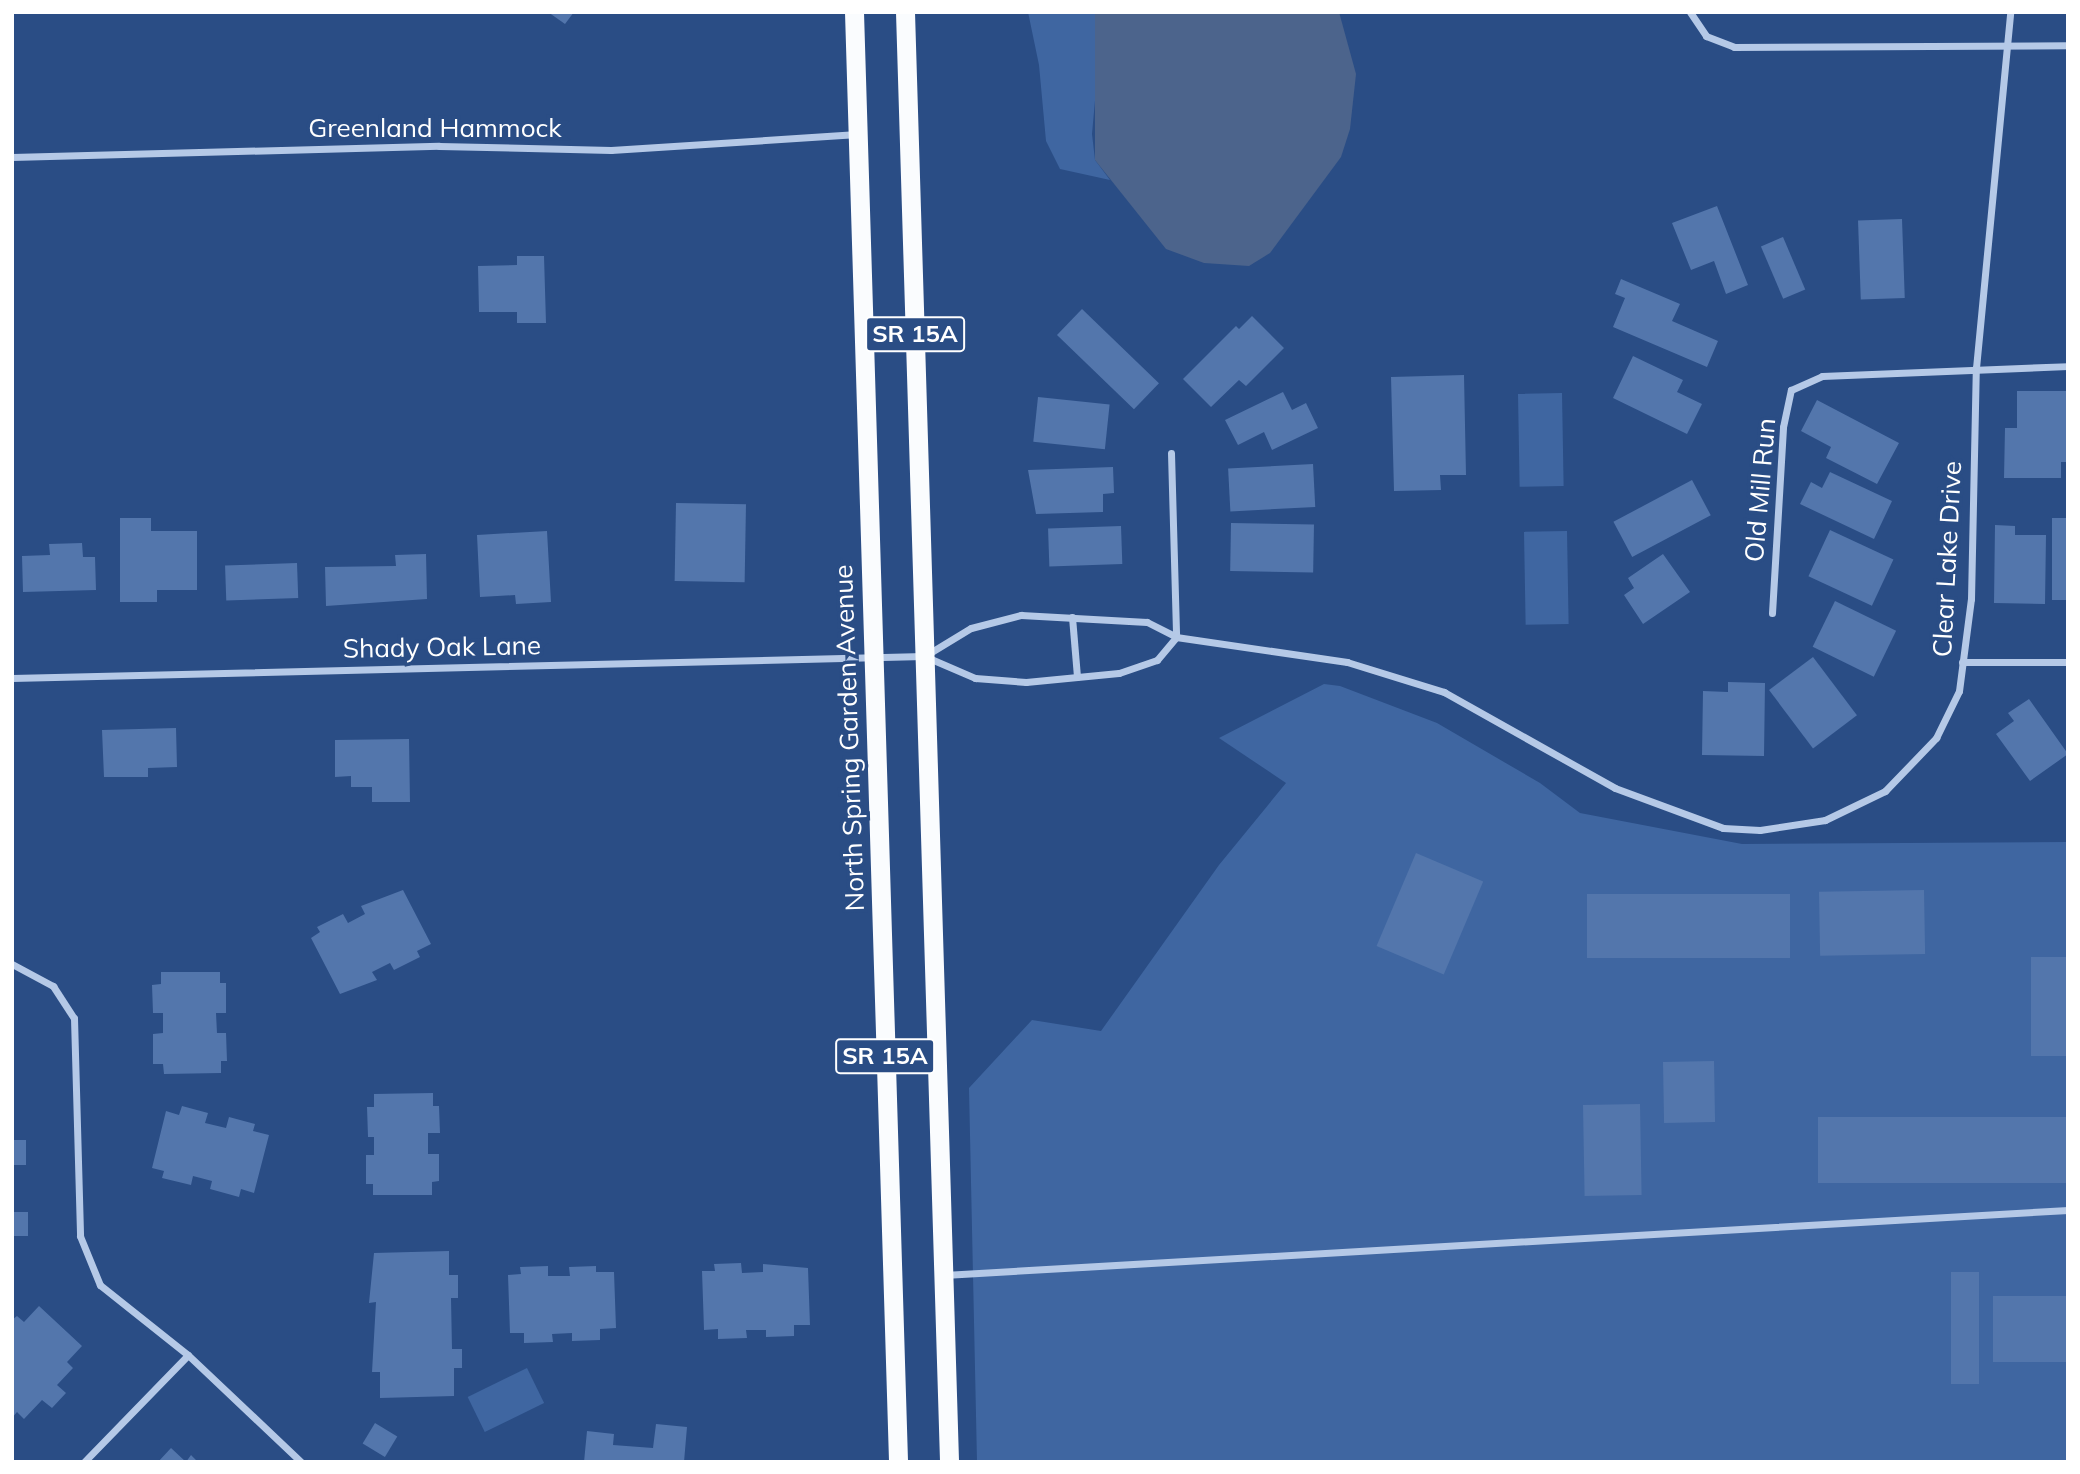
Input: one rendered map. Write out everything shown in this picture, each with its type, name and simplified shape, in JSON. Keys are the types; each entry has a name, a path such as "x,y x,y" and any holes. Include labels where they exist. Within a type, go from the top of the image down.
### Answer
{"highway":[{"name":"North Spring Garden Avenue","path":"854,12 898,1462"},
{"name":"SR 15A","path":"905,12 949,1462"}],"street":[{"path":"1690,12 1706,36 1734,47 2008,47 2068,44"},
{"name":"Clear Lake Drive","path":"924,656 971,628 1021,615 1147,622 1176,637 1347,662 1444,692 1615,788 1723,828 1760,830 1825,820 1885,791 1936,738 1959,691 1971,599 1976,368 2010,12"},
{"name":"Greenland Hammock","path":"12,157 439,146 611,150 858,134"},
{"path":"1976,368 2068,366"},
{"name":"Old Mill Run","path":"1772,613 1783,427 1791,390 1822,376 1976,368"},
{"path":"1171,453 1176,637"},
{"path":"1072,617 1077,677"},
{"name":"Clear Lake Drive","path":"873,658 924,656 975,678 1027,682 1119,673 1157,660 1176,637"},
{"name":"Shady Oak Lane","path":"12,678 873,658"},
{"path":"1962,662 2068,662"},
{"path":"12,964 53,986 75,1018 80,1236 100,1284 188,1355 301,1462"},
{"path":"943,1275 2068,1210"},
{"path":"84,1462 188,1355"}],"shaded area":[{"path":"1028,12 1095,12 1098,67 1092,134 1095,160 1110,180 1060,169 1046,141 1039,65"},
{"path":"1095,12 1339,12 1356,74 1350,129 1341,157 1270,253 1249,266 1204,263 1166,249 1095,160"},
{"path":"1562,393 1564,486 1520,487 1518,394"},
{"path":"1567,531 1569,624 1526,625 1524,532"},
{"path":"1324,684 1340,686 1437,723 1540,783 1580,813 1742,844 2068,842 2068,1462 977,1462 969,1088 1032,1020 1101,1031 1219,865 1286,783 1219,738"},
{"path":"527,1368 544,1403 485,1432 468,1397"}],"building":[{"path":"548,12 574,12 565,24"},
{"path":"1717,206 1748,285 1726,294 1714,261 1691,270 1672,223"},
{"path":"1902,219 1905,298 1861,299 1858,221"},
{"path":"1783,237 1805,289 1783,299 1761,246"},
{"path":"517,256 544,256 546,323 517,323 517,312 479,312 478,266 517,265"},
{"path":"1621,279 1680,304 1672,321 1718,341 1707,367 1613,327 1625,298 1615,294"},
{"path":"1082,309 1159,383 1134,409 1057,335"},
{"path":"1252,316 1284,348 1246,386 1239,380 1211,407 1183,379 1236,326 1239,329"},
{"path":"1633,356 1683,380 1677,392 1702,404 1687,434 1613,398"},
{"path":"1464,375 1466,475 1440,475 1441,490 1394,491 1391,377"},
{"path":"2017,391 2068,391 2068,462 2061,462 2061,478 2004,478 2005,428 2017,428"},
{"path":"1283,392 1292,410 1306,403 1318,428 1272,450 1264,432 1238,445 1225,420"},
{"path":"1038,397 1110,405 1105,449 1033,442"},
{"path":"1817,400 1899,443 1877,484 1826,458 1831,447 1801,431"},
{"path":"1313,464 1315,507 1230,511 1228,468"},
{"path":"1113,467 1114,493 1103,494 1103,512 1036,514 1028,470"},
{"path":"1830,472 1892,501 1874,539 1800,504 1811,482 1822,488"},
{"path":"1692,480 1711,515 1632,557 1613,522"},
{"path":"676,503 746,504 745,582 675,581"},
{"path":"120,518 151,518 151,531 197,531 197,590 157,590 157,602 120,602"},
{"path":"2052,518 2068,518 2068,600 2052,600"},
{"path":"1231,523 1314,524 1313,572 1230,571"},
{"path":"1995,525 2015,526 2015,535 2046,535 2045,604 1994,603"},
{"path":"1121,526 1122,564 1049,567 1048,529"},
{"path":"1830,530 1893,560 1872,606 1808,576"},
{"path":"547,531 551,602 516,604 515,595 480,597 477,535"},
{"path":"82,543 83,557 95,557 96,590 23,592 22,556 50,555 49,544"},
{"path":"426,554 427,599 326,606 325,567 396,566 395,555"},
{"path":"1663,554 1690,592 1643,624 1624,595 1634,588 1628,578"},
{"path":"297,563 298,598 226,600 225,566"},
{"path":"1835,601 1896,631 1874,677 1813,647"},
{"path":"1813,657 1857,715 1813,748 1769,690"},
{"path":"1728,682 1765,683 1764,756 1702,755 1703,691 1728,692"},
{"path":"2029,699 2068,754 2030,781 1996,734 2014,721 2008,713"},
{"path":"176,728 177,767 148,768 148,777 104,777 102,730"},
{"path":"409,739 410,802 372,802 372,787 351,787 351,776 335,777 335,740"},
{"path":"1416,853 1483,882 1444,974 1377,946"},
{"path":"403,890 431,944 417,951 420,957 394,970 390,963 372,972 377,980 340,994 311,938 320,932 317,927 343,914 348,923 365,914 361,906"},
{"path":"1924,890 1925,954 1820,956 1819,892"},
{"path":"1587,894 1790,894 1790,958 1587,958"},
{"path":"2031,957 2068,957 2068,1056 2031,1056"},
{"path":"161,972 220,972 220,983 226,983 226,1013 216,1013 217,1033 226,1033 227,1061 221,1061 221,1073 164,1074 163,1064 153,1064 153,1034 163,1033 163,1013 153,1013 152,985 161,984"},
{"path":"1714,1061 1715,1122 1664,1123 1663,1062"},
{"path":"433,1093 433,1106 439,1106 440,1133 428,1133 428,1154 439,1154 439,1181 432,1182 432,1195 373,1195 373,1184 366,1184 366,1155 374,1155 374,1137 368,1137 367,1107 374,1107 374,1094"},
{"path":"1640,1104 1642,1195 1585,1196 1583,1105"},
{"path":"182,1106 208,1113 205,1123 226,1128 229,1117 255,1124 253,1131 269,1135 254,1193 241,1189 239,1197 210,1189 212,1181 193,1176 191,1185 162,1178 164,1171 152,1168 166,1111 179,1115"},
{"path":"1818,1117 2068,1117 2068,1183 1818,1183"},
{"path":"12,1140 26,1140 26,1165 12,1165"},
{"path":"12,1212 28,1212 28,1236 12,1236"},
{"path":"449,1251 449,1275 458,1275 458,1298 451,1298 452,1349 462,1349 462,1368 454,1368 454,1396 380,1398 380,1372 372,1372 376,1302 369,1303 374,1253"},
{"path":"741,1263 742,1273 763,1272 763,1264 808,1268 810,1325 794,1325 794,1336 766,1337 766,1330 746,1330 747,1338 718,1339 718,1329 704,1330 702,1271 715,1271 714,1264"},
{"path":"548,1266 548,1276 570,1276 569,1267 596,1266 596,1272 614,1272 616,1328 600,1329 600,1340 572,1341 572,1333 552,1334 553,1342 524,1343 524,1333 510,1333 508,1275 521,1274 520,1267"},
{"path":"1951,1272 1979,1272 1979,1384 1951,1384"},
{"path":"1993,1296 2068,1296 2068,1362 1993,1362"},
{"path":"39,1306 82,1346 67,1362 73,1368 57,1385 66,1393 52,1408 42,1400 24,1419 17,1412 12,1418 12,1320 17,1316 24,1322"},
{"path":"375,1423 397,1436 385,1457 363,1444"},
{"path":"656,1424 687,1427 684,1462 584,1462 587,1431 614,1434 613,1445 653,1448"},
{"path":"171,1448 186,1462 158,1462"},
{"path":"191,1455 198,1462 186,1462"}]}
